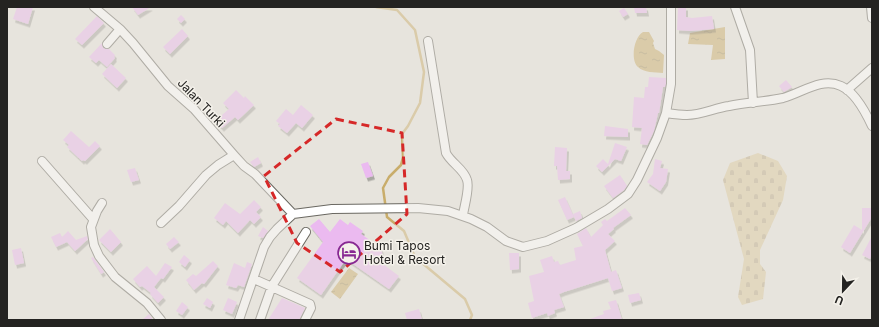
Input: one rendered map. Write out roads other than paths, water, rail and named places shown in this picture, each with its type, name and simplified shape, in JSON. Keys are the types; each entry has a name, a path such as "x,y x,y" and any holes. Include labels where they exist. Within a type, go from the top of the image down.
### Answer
{"street":[{"name":"Jalan Turki","path":"94,7 120,29 168,86 194,109 234,155 264,183 293,214"},
{"path":"239,320 264,247 270,237 293,214 332,209 427,208 448,211 463,215 487,227 506,241 523,247 547,241 576,228 608,209 628,194 637,180 657,138 666,113 670,84 671,7"},
{"path":"735,7 750,50 753,103"},
{"path":"871,7 872,18"},
{"path":"107,44 120,29"},
{"path":"428,41 446,152 449,159 467,180 468,187 463,215"},
{"path":"847,90 872,68"},
{"path":"666,113 688,115 707,112 729,106 785,97 808,87 834,84 842,86 847,90 864,110 872,126"},
{"path":"161,223 179,206 206,175 234,155"},
{"path":"42,162 94,219"},
{"path":"102,203 91,227 94,245 105,265 115,277 147,302 161,320"},
{"path":"260,320 272,286 306,232"},
{"path":"254,279 310,304 311,308 305,320"}],"water":[{"path":"725,27 725,59 711,60 713,45 688,44 690,33"},
{"path":"643,32 649,32 654,41 653,43 655,49 664,55 663,73 650,72 640,69 636,64 634,59 635,43"},
{"path":"349,268 358,274 340,299 331,292"}],"waterway":[{"path":"376,7 397,10 415,30 424,72 420,103 402,134 403,157 401,165 389,177 383,188 387,217 404,231 415,257 465,299 472,315 470,320"}],"place":[{"name":"Bumi Tapos Hotel & Resort","path":"349,253"}]}
